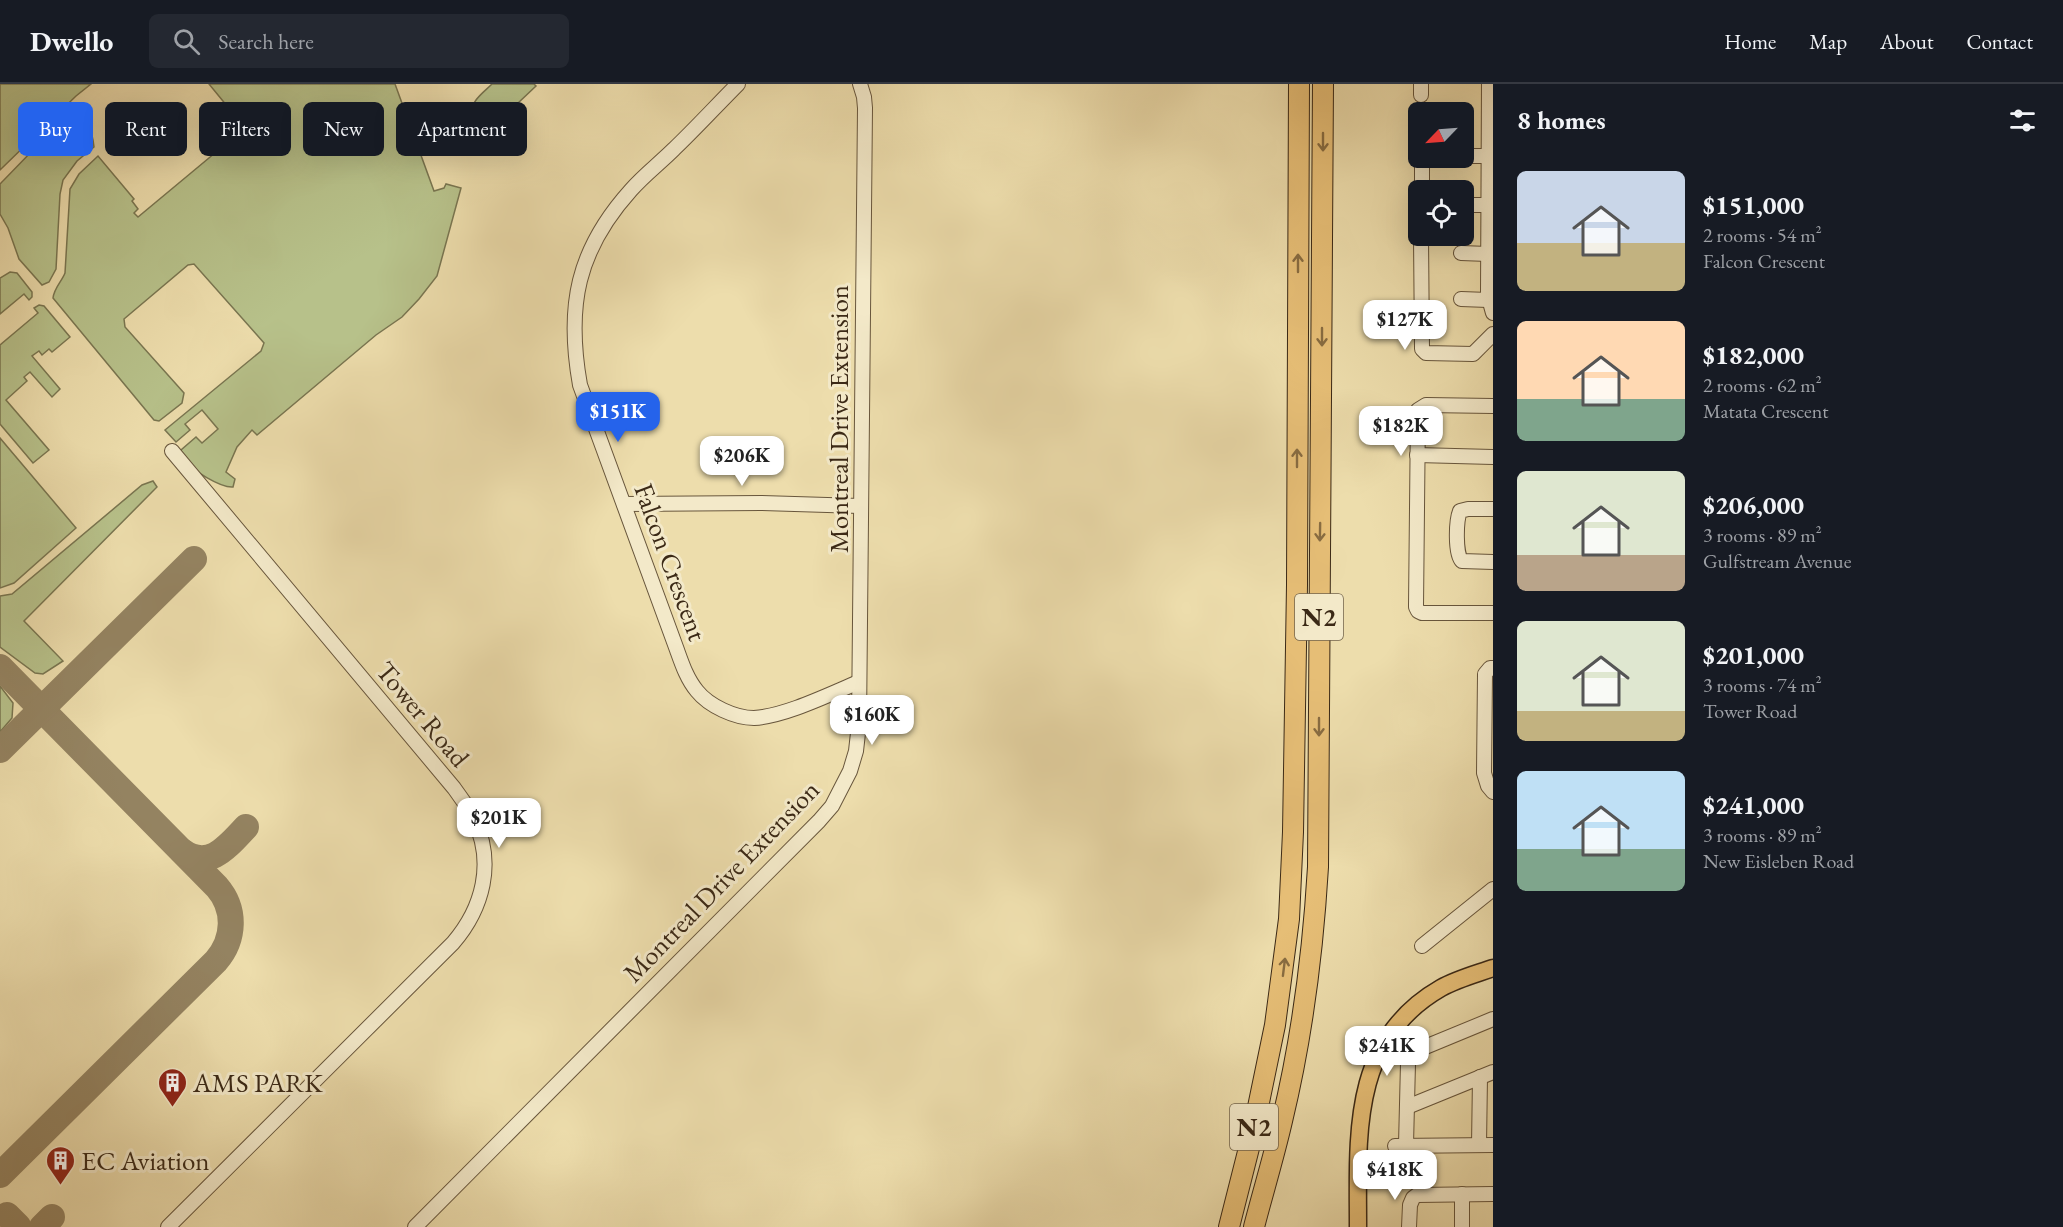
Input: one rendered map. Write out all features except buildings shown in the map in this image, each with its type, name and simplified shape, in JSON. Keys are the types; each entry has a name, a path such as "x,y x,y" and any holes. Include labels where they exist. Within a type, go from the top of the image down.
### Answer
{"highway":[{"name":"N2","path":"1229,1227 1252,1136 1275,1025 1289,919 1293,832 1297,585 1299,84"},
{"name":"N2","path":"1254,1227 1295,1057 1303,1011 1318,867 1323,84"},
{"path":"1215,1227 1252,1090 1261,1046 1266,1035 1275,1025"},
{"path":"1263,1227 1275,1146"}],"main road":[{"path":"1358,1227 1361,1117 1368,1076 1382,1046 1404,1017 1436,991 1493,968"}],"street":[{"name":"Falcon Crescent","path":"738,84 632,188 615,208 589,249 575,303 576,361 584,398 688,677 697,691 709,702 738,715 752,718 802,704 859,682"},
{"name":"Montreal Drive Extension","path":"415,1227 826,812 841,790 850,771 856,751 859,724 865,108 860,84"},
{"path":"1461,299 1491,306 1488,254 1491,220 1488,206 1489,84"},
{"path":"1474,156 1488,156"},
{"path":"1474,205 1488,206"},
{"path":"1421,246 1422,349 1426,353 1473,354 1493,334"},
{"path":"1461,253 1488,254"},
{"path":"1493,406 1421,406 1417,412 1417,609 1422,613 1493,613"},
{"name":"Tower Road","path":"168,1227 453,943 477,908 484,875 482,841 474,819 454,788 172,451"},
{"path":"1417,455 1493,457"},
{"path":"624,504 760,502 860,506"},
{"path":"1493,509 1460,511 1458,518 1458,555 1462,561 1493,562"},
{"path":"1493,668 1485,674 1483,723 1484,773 1488,786 1493,792"},
{"path":"1422,946 1493,889"},
{"path":"1407,1107 1486,1075 1486,1145 1400,1145 1407,1107 1408,1063 1413,1052 1493,1019"},
{"path":"1462,1194 1462,1227"},
{"path":"1409,1227 1411,1201 1417,1195 1493,1194"}],"green space":[{"path":"0,84 91,84 70,102 18,102 18,152 0,170"},
{"path":"209,84 395,84 402,102 396,102 396,156 421,156 434,191 444,188 446,184 461,188 437,276 402,317 376,335 257,435 252,430 237,447 226,472 235,479 233,487 221,485 207,478 193,469 183,456 181,450 196,437 202,443 218,429 202,410 185,424 190,430 176,442 165,430 261,351 264,343 194,264 188,265 124,319 125,327 184,393 182,403 159,421 154,420 53,298 65,273 70,189 79,174 98,156 134,199 132,201 138,209 134,213 138,217 211,156 291,156 291,102 224,102"},
{"path":"492,84 534,84 536,86 519,102 475,102"},
{"path":"27,156 83,156 63,180 60,194 56,269 49,282 42,285 19,259 8,228 0,214 0,184"},
{"path":"10,272 17,273 32,292 32,297 29,300 24,294 0,314 0,278"},
{"path":"39,305 44,306 70,337 52,352 49,349 42,355 39,351 32,356 60,389 52,397 30,372 24,377 27,381 6,400 49,450 33,463 0,424 0,345 38,313 34,308"},
{"path":"0,438 76,528 14,583 0,588"},
{"path":"153,481 157,487 24,621 63,661 43,674 35,673 0,647 0,596 12,594 142,485"},
{"path":"0,686 13,703 12,718 0,732"}],"taxiway":[{"path":"0,750 194,559"},
{"path":"0,667 217,887 228,905 231,924 227,943 216,961 0,1175"},
{"path":"182,851 192,856 209,857 225,848 246,827"},
{"path":"7,1215 18,1226"},
{"path":"42,1227 52,1217"}],"place":[{"name":"AMS PARK","path":"172,1108"},
{"name":"EC Aviation","path":"60,1186"}]}
